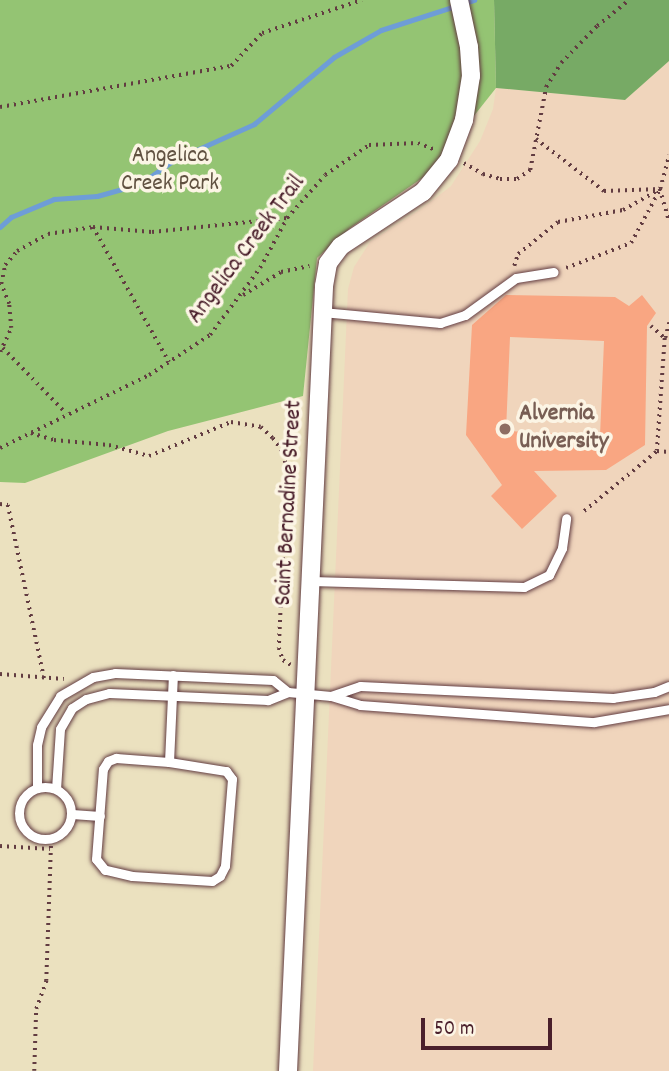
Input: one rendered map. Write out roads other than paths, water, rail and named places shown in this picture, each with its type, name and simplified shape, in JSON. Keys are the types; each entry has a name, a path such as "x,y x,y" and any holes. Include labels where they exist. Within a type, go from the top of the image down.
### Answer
{"street":[{"name":"Saint Bernadine Street","path":"288,1071 297,693 307,665 322,312 328,263 341,246 423,192 440,174 451,156 464,120 470,85 465,22 459,0"}],"lane":[{"path":"322,312 440,323 465,315 516,278 554,272"},
{"path":"311,581 524,587 549,575 562,548 566,518"},
{"path":"37,788 37,745 41,727 50,708 69,690 84,681 115,673 273,680 297,693"},
{"path":"169,762 173,675"},
{"path":"331,696 360,686 613,698 654,692 669,686"},
{"path":"69,690 79,704"},
{"path":"56,789 60,729 79,704 96,695 109,693 268,700 297,693 331,696 360,705 594,722 669,709"},
{"path":"116,758 169,762 226,771 232,779 225,866 220,876 212,881 132,876 105,870 96,859 103,769 108,761 116,758"},
{"path":"37,788 56,789 66,797 72,814 66,830 51,844 27,832 19,819 24,797 37,788"},
{"path":"72,814 100,816"}],"waterway":[{"path":"0,227 11,217 54,199 97,196 140,184 174,160 254,124 334,57 381,30 474,0"}],"place":[{"name":"Alvernia University","path":"505,429"}],"park label":[{"name":"Angelica Creek Park","path":"170,171"}]}
